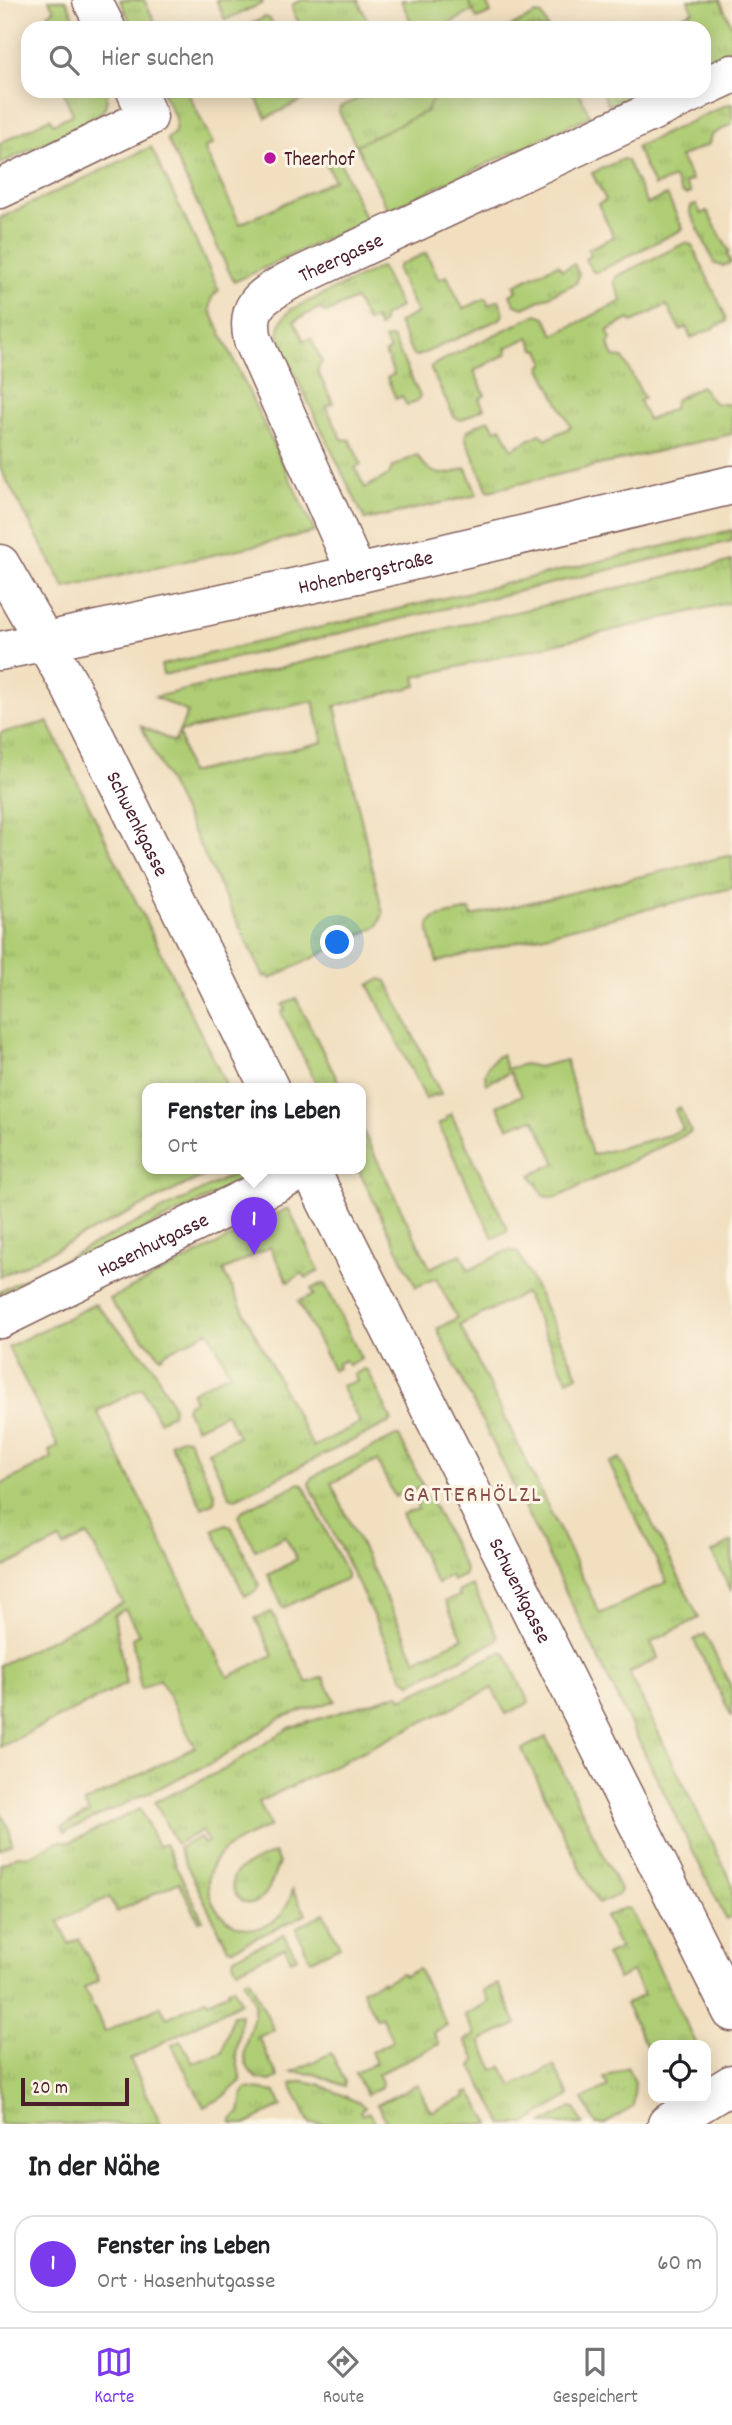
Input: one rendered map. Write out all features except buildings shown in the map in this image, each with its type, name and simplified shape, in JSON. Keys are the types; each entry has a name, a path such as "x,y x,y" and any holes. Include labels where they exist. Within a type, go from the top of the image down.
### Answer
{"street":[{"path":"92,0 102,21"},
{"path":"711,84 732,74"},
{"path":"0,189 148,117 138,98"},
{"name":"Theergasse","path":"357,574 253,340 249,325 251,310 265,295 289,281 681,98"},
{"name":"Hohenbergstraße","path":"0,651 357,574 732,485"},
{"name":"Schwenkgasse","path":"0,564 69,684 267,1083"},
{"name":"Hasenhutgasse","path":"0,1319 297,1174"},
{"name":"Schwenkgasse","path":"310,1174 732,2011"},
{"path":"667,2124 732,2084"}],"green space":[{"path":"49,0 66,0 76,21 51,21 48,14 54,10"},
{"path":"120,0 144,0 154,21 130,21"},
{"path":"216,0 261,0 263,3 225,20"},
{"path":"302,0 358,0 368,21 298,21 292,9 293,4"},
{"path":"401,0 468,0 473,11 454,21 411,21"},
{"path":"468,0 494,0 487,4 491,13 477,19"},
{"path":"688,0 720,0 732,26 732,48 711,58 711,21 672,21 693,11"},
{"path":"536,14 542,15 545,21 522,21"},
{"path":"265,17 271,21 257,21"},
{"path":"66,98 107,98 100,113 88,122 0,164 0,143 50,118 53,124 73,114"},
{"path":"166,98 190,98 213,144 204,148 240,224 334,180 325,161 337,155 366,220 234,282 167,139 175,132 176,119"},
{"path":"256,98 305,98 305,99 266,118"},
{"path":"360,98 434,98 427,111 356,145 339,112 340,107"},
{"path":"434,98 581,98 590,116 388,210 356,145 427,111"},
{"path":"605,98 626,98 611,105"},
{"path":"732,104 732,124 711,135 709,144 680,157 692,180 685,183 691,193 682,193 674,178 654,186 636,147"},
{"path":"151,147 219,290 212,297 210,310 315,532 65,588 0,468 0,218"},
{"path":"623,159 627,161 647,204 667,195 683,229 593,272 585,259 591,256 588,249 614,237 598,204 606,200 592,173"},
{"path":"696,204 701,214 707,211 729,251 727,253 731,263 723,266 715,264 690,212 691,206"},
{"path":"685,243 692,245 726,322 691,338 686,327 680,330 667,305 632,322 629,319 607,331 611,339 608,344 614,357 623,358 644,398 639,401 648,420 674,408 675,400 701,386 714,403 732,405 732,434 488,491 465,437 468,430 489,419 495,430 501,427 512,449 540,434 547,439 571,427 541,368 545,361 540,350 535,349 529,337 506,348 508,353 474,371 485,395 479,399 484,408 462,420 455,418 431,366 537,314 545,317 554,335 622,301 614,282 617,276"},
{"path":"426,253 439,279 447,276 463,309 486,298 489,305 499,300 504,313 500,319 418,356 413,355 398,323 417,313 397,270 399,265"},
{"path":"558,264 562,270 574,264 579,274 576,283 524,308 515,305 510,295 517,291 514,285"},
{"path":"381,267 400,307 383,317 379,328 375,319 367,322 355,299 326,313 319,308 294,321 304,341 311,338 322,362 317,370 333,403 326,407 342,439 350,440 361,464 355,468 365,488 389,475 392,467 417,455 427,468 438,474 466,468 477,495 365,520 280,343 279,328 292,309"},
{"path":"384,339 393,339 420,396 417,401 407,406 402,396 396,399 387,378 394,374 385,353 390,350"},
{"path":"732,530 732,541 163,675 161,665"},
{"path":"732,561 732,602 415,677 417,686 335,706 383,914 378,926 270,979 268,975 264,977 141,726 174,742 188,712 155,697","holes":["313,701 323,742 189,773 179,732"]},
{"path":"48,722 225,1083 142,1083 142,1174 207,1174 0,1277 0,733"},
{"path":"732,855 732,888 437,962 429,927 435,918 470,910 472,916"},
{"path":"381,979 387,981 441,1094 426,1099 369,985"},
{"path":"296,998 339,1083 316,1083 281,1012 285,1010 282,1005"},
{"path":"502,1054 506,1069 525,1064 538,1067 566,1060 592,1155 683,1129 675,1110 680,1107 691,1132 556,1198 544,1196 531,1175 556,1163 534,1119 508,1127 497,1106 522,1095 510,1072 486,1084 488,1066"},
{"path":"451,1114 507,1227 507,1231 493,1238 438,1124 447,1120 446,1117"},
{"path":"366,1137 430,1268 461,1254 469,1270 509,1250 518,1252 578,1375 567,1380 525,1293 460,1325 600,1614 667,1582 609,1463 620,1458 699,1618 651,1642 658,1658 629,1673 732,1883 732,1916 726,1919 437,1329 457,1318 436,1278 416,1287 360,1174 366,1174"},
{"path":"234,1174 256,1174 0,1301 0,1291"},
{"path":"288,1208 319,1271 306,1278 303,1273 288,1282 270,1247 223,1271 313,1447 360,1423 341,1386 357,1381 354,1375 364,1369 368,1371 392,1421 234,1499 230,1497 208,1451 238,1436 226,1413 196,1428 186,1409 188,1404 195,1400 191,1392 230,1373 209,1331 161,1357 114,1307 110,1299"},
{"path":"325,1284 361,1358 349,1365 345,1360 333,1370 298,1301 314,1295 311,1289"},
{"path":"95,1304 152,1365 173,1406 172,1414 159,1421 142,1388 97,1411 228,1677 273,1655 255,1618 272,1612 307,1683 323,1677 335,1701 282,1717 218,1760 65,1832 62,1827 89,1813 84,1803 195,1747 160,1679 141,1689 132,1638 139,1634 125,1609 114,1615 126,1684 0,1747 0,1665 123,1603 88,1535 64,1547 60,1540 0,1569 0,1485 52,1458 49,1451 58,1446 8,1347"},
{"path":"399,1436 423,1486 410,1492 408,1488 395,1497 377,1461 331,1483 416,1660 463,1638 445,1601 460,1596 458,1592 472,1585 498,1637 496,1641 411,1683 403,1677 309,1483 312,1477"},
{"path":"181,1438 188,1439 215,1495 214,1502 202,1508 170,1443"},
{"path":"300,1483 304,1486 347,1578 283,1608 268,1575 297,1559 285,1536 255,1550 239,1517 242,1511"},
{"path":"425,1498 431,1500 465,1569 465,1575 453,1581 450,1575 437,1584 402,1514 418,1509 416,1502"},
{"path":"226,1524 231,1526 259,1585 255,1592 245,1596 213,1530"},
{"path":"732,1542 732,1592 712,1553"},
{"path":"705,1634 732,1689 732,1717 694,1640"},
{"path":"501,1652 506,1654 529,1703 506,1714 492,1688 259,1802 270,1826 222,1852 211,1868 208,1885 212,1901 221,1915 234,1924 249,1928 266,1926 281,1915 293,1890 306,1914 233,1949 228,1948 178,1848 200,1837 204,1844 208,1842 201,1831 176,1844 155,1802 225,1769 289,1728 399,1694 402,1699"},
{"path":"546,1737 620,1889 618,1895 598,1904 522,1749"},
{"path":"140,1809 158,1846 165,1844 203,1920 199,1921 179,1882 117,1912 109,1897 59,1921 69,1944 79,1939 99,1980 84,1988 105,2032 160,2006 167,2018 206,1999 208,2002 229,1992 228,1989 233,1987 241,2002 130,2059 161,2124 0,2124 0,1864 18,1855 29,1856 60,1841 71,1842"},
{"path":"0,1811 10,1831 12,1844 0,1850"},
{"path":"274,1853 279,1863 266,1894 256,1902 243,1901 234,1890 234,1876 247,1865"},
{"path":"624,1908 630,1909 695,2040 648,2040 648,2049 625,2004 644,1995 632,1972 618,1979 606,1955 620,1948 605,1917"},
{"path":"324,1913 340,1946 311,1960 297,1927"},
{"path":"284,1934 297,1957 291,1960 285,1947 237,1970 234,1957"},
{"path":"418,1969 447,2025 433,2032 439,2044 378,2074 381,2087 367,2095 355,2073 376,2063 371,2052 393,2041 381,2016 376,2019 362,1990 401,1973 404,1976"},
{"path":"249,1978 274,2030 258,2037 278,2077 270,2081 256,2078 245,2059 246,2041 254,2012 254,2002 244,1981"},
{"path":"498,1984 517,2024 480,2041 494,2070 502,2066 512,2086 554,2066 569,2096 525,2124 503,2124 472,2067 476,2060 465,2040 475,2035 465,2015 489,2002 483,1990"},
{"path":"241,2014 236,2055 241,2081 220,2099 204,2107 172,2045 181,2041 193,2063 222,2053 233,2015"},
{"path":"331,2053 345,2081 344,2086 315,2074 292,2072"},
{"path":"627,2067 635,2082 633,2107 605,2124 596,2124 583,2099 608,2087 604,2078"},
{"path":"303,2081 318,2084 360,2103 365,2107 360,2111 362,2115 368,2112 377,2124 310,2124 291,2084"},
{"path":"417,2084 429,2109 434,2111 466,2097 465,2093 471,2092 490,2124 389,2124 377,2105"},
{"path":"247,2088 275,2092 282,2106 247,2124 233,2124 231,2120 240,2113 243,2093"},
{"path":"572,2107 583,2124 543,2124"}],"place":[{"name":"Theerhof","path":"270,158"},
{"name":"Fenster ins Leben","path":"254,1255"}],"district":[{"name":"GATTERHÖLZL","path":"473,1493"}]}
